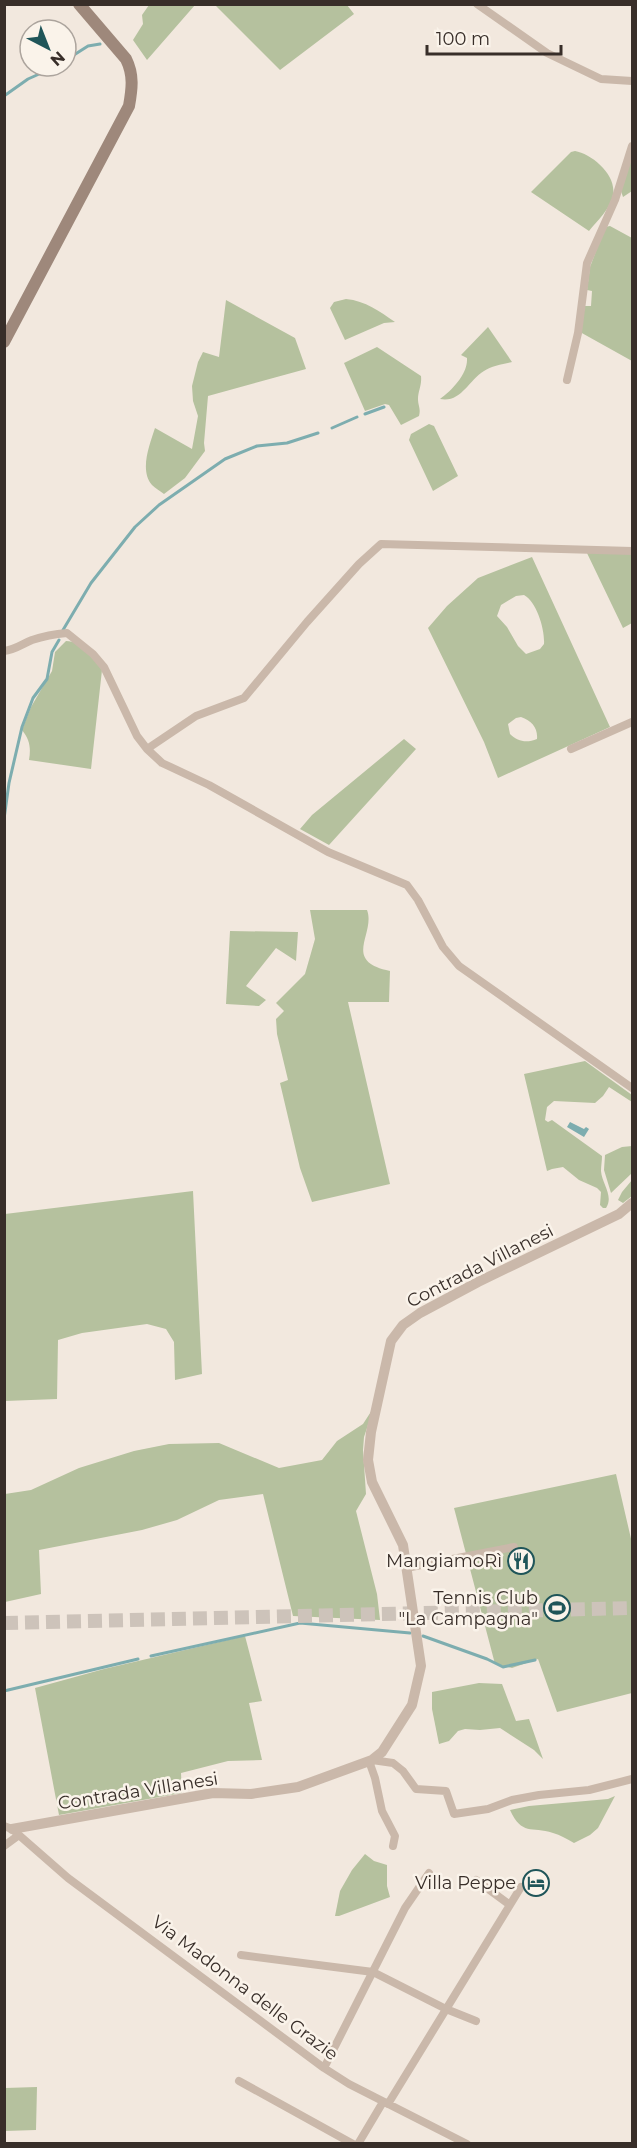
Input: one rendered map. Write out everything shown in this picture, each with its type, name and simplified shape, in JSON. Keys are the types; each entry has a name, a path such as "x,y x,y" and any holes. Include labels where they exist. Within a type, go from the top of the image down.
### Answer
{"main road":[{"path":"4,342 123,120 131,97 132,80 126,59 79,4"}],"street":[{"path":"477,4 547,53 601,79 633,81"},
{"path":"567,380 578,333 586,263 615,200 633,146"},
{"path":"147,749 196,716 244,698 307,622 359,564 381,544 633,551"},
{"path":"4,651 14,650 32,640 67,633 93,654 104,667 137,736 162,763 209,785 328,852 407,885 418,900 442,947 459,966 633,1088"},
{"path":"571,749 633,722"},
{"name":"Contrada Villanesi","path":"12,1830 213,1793 251,1794 298,1787 371,1761 382,1752 412,1705 421,1666 403,1545 372,1482 368,1460 371,1432 391,1341 403,1325 420,1313 478,1282 619,1214 633,1203"},
{"path":"406,1568 514,1547"},
{"path":"393,1846 395,1836 382,1811 371,1761 393,1763 403,1771 416,1789 446,1791 454,1814 488,1809 512,1800 539,1795 589,1791 633,1779"},
{"path":"4,1846 12,1830"},
{"name":"Via Madonna delle Grazie","path":"12,1830 68,1878 324,2068 349,2084 467,2144"},
{"path":"324,2068 405,1908 429,1874"},
{"path":"476,1880 510,1905"},
{"path":"239,2081 356,2144 386,2103 521,1887"},
{"path":"241,1955 374,1972 446,2009 476,2021"}],"green space":[{"path":"149,5 195,5 147,60 133,40 143,24 142,15"},
{"path":"215,5 347,5 354,14 280,70"},
{"path":"575,151 596,161 607,173 613,187 610,205 589,231 531,192 571,152"},
{"path":"632,157 632,191 623,197 621,191"},
{"path":"610,226 632,238 632,361 580,332 585,306 591,306 592,291 587,290 590,267 605,227"},
{"path":"346,299 366,304 395,322 384,323 345,340 330,308 334,302"},
{"path":"226,300 295,338 306,369 208,396 205,451 185,478 164,494 152,485 146,472 147,457 155,428 192,449 198,416 193,401 192,386 203,352 219,357"},
{"path":"488,327 512,362 487,369 459,395 440,399 454,386 465,370 467,358 461,355"},
{"path":"377,347 421,376 418,399 419,416 401,425 389,405 385,404 365,411 344,363"},
{"path":"429,424 434,426 458,476 433,491 409,440 411,434"},
{"path":"586,551 632,553 632,623 623,628"},
{"path":"532,557 610,727 498,778 484,742 428,628 447,606 478,578","holes":["524,595 536,610 542,624 544,638 544,644 540,649 526,654 497,616 501,605 516,596","521,717 534,725 537,739 523,741 510,734 508,724"]},
{"path":"66,641 82,647 102,670 91,769 29,760 29,744 22,730 31,707 52,671 55,652"},
{"path":"404,739 416,749 329,845 300,829 312,815"},
{"path":"310,910 367,910 369,919 364,954 367,961 390,971 389,1002 348,1002 390,1184 312,1202 300,1168 280,1083 288,1080 277,1034 276,1019 284,1011 276,1003 305,974 315,939"},
{"path":"230,931 298,932 296,961 276,948 246,986 266,1000 259,1006 226,1004"},
{"path":"585,1061 632,1095 632,1102 609,1087 595,1103 554,1101 547,1107 545,1120 548,1122 552,1120 602,1156 601,1171 609,1199 606,1208 600,1205 601,1192 597,1188 579,1180 563,1167 547,1171 524,1074"},
{"path":"632,1146 632,1173 611,1193 604,1170 605,1155 622,1147"},
{"path":"632,1180 632,1196 623,1203 618,1200"},
{"path":"193,1191 202,1374 175,1380 174,1342 166,1329 147,1324 82,1333 58,1340 57,1399 5,1401 5,1214"},
{"path":"374,1407 364,1437 366,1494 356,1511 377,1594 380,1620 293,1616 263,1494 219,1500 177,1520 142,1530 39,1550 41,1594 5,1602 5,1494 31,1490 79,1468 134,1451 169,1444 219,1443 279,1468 322,1460 337,1441 363,1424"},
{"name":"Tennis Club \"La Campagna\"","path":"616,1474 632,1543 632,1693 557,1712 538,1659 512,1668 495,1664 454,1508"},
{"path":"245,1636 262,1701 249,1703 262,1760 228,1761 181,1773 182,1793 59,1815 35,1688 104,1669"},
{"path":"479,1683 502,1684 516,1721 529,1719 543,1759 534,1750 500,1728 465,1729 458,1731 449,1741 439,1744 432,1709 432,1692"},
{"path":"615,1796 598,1828 574,1843 553,1833 523,1827 510,1810 529,1806 608,1799"},
{"path":"365,1854 374,1861 387,1865 387,1886 390,1897 335,1916 340,1891 352,1870"},
{"path":"37,2087 36,2130 5,2131 5,2088"}],"water":[{"path":"570,1122 589,1129 584,1137 567,1127"}],"waterway":[{"path":"78,52 88,46 100,44"},
{"path":"4,96 30,78"},
{"path":"365,414 384,407"},
{"path":"332,428 357,417"},
{"path":"63,630 91,583 135,527 159,505 225,459 257,446 287,443 318,433"},
{"path":"4,819 9,783 22,727 33,698 47,679 52,652 59,640"},
{"path":"151,1656 300,1623 410,1633"},
{"path":"423,1636 503,1667 535,1660"},
{"path":"4,1691 138,1659"}],"tunnel":[{"path":"4,1623 632,1608"}],"place":[{"name":"MangiamoRì","path":"521,1561"},
{"name":"Tennis Club \"La Campagna\"","path":"557,1608"},
{"name":"Villa Peppe","path":"536,1883"}]}
